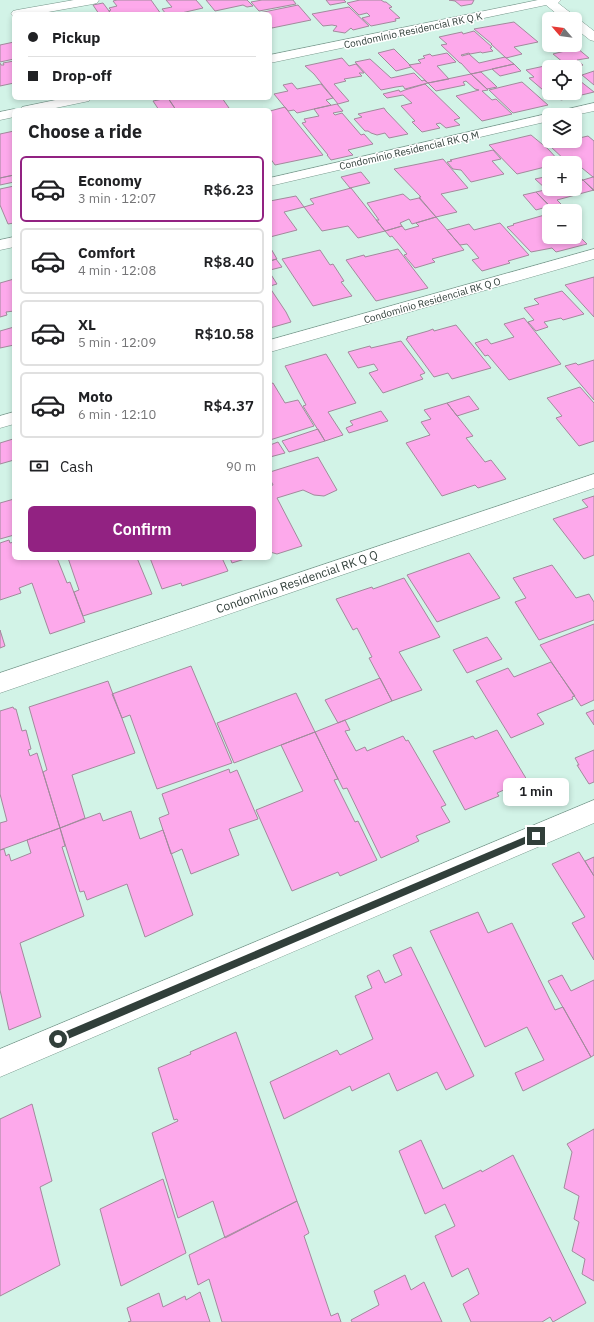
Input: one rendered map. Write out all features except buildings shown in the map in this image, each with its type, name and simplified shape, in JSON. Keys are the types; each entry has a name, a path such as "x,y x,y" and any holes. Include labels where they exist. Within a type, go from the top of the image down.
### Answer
{"street":[{"path":"29,12 93,0"},
{"path":"552,1 564,12"},
{"name":"Condomínio Residencial RK Q K","path":"272,59 552,1"},
{"path":"582,28 594,37"},
{"path":"36,108 74,100"},
{"path":"0,116 12,113"},
{"name":"Condomínio Residencial RK Q M","path":"272,182 542,119"},
{"path":"0,245 12,242"},
{"name":"Condomínio Residencial RK Q O","path":"272,345 594,254"},
{"path":"0,422 12,419"},
{"name":"Condomínio Residencial RK Q Q","path":"0,683 594,481"},
{"path":"0,1063 594,811"}],"route":[{"path":"58,1039 536,836"}]}
